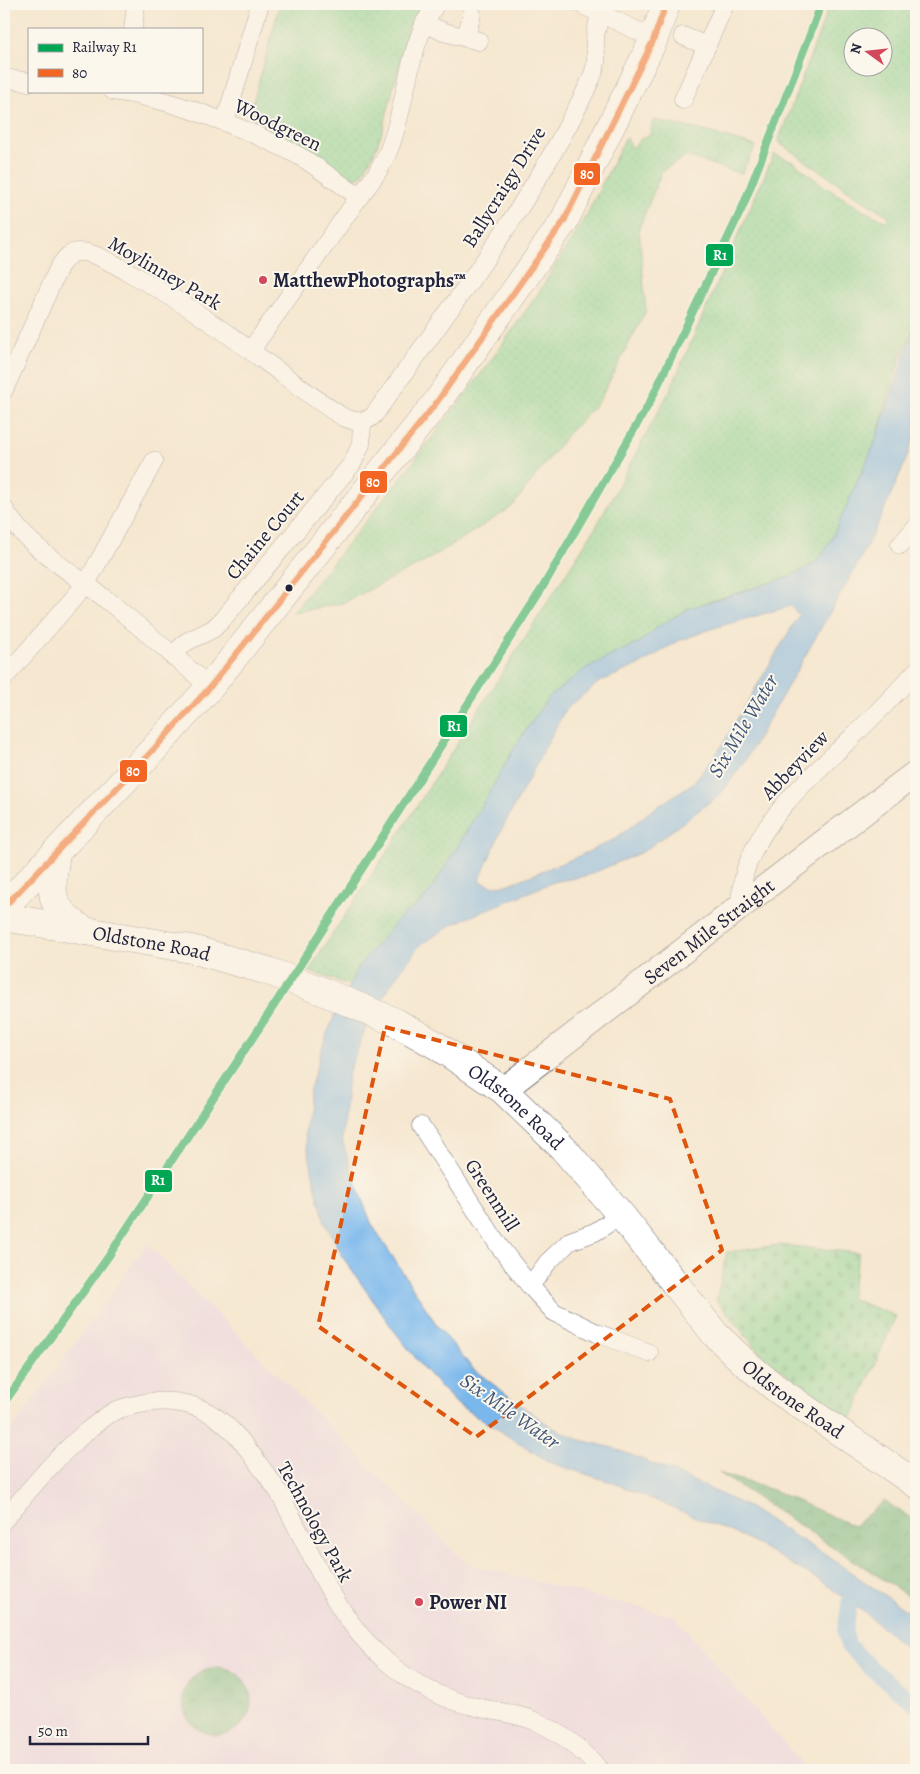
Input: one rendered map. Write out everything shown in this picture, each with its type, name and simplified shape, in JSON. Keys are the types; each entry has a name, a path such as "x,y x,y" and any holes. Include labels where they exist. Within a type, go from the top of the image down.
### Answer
{"main road":[{"path":"4,907 210,687 437,402 564,221 653,41 666,4"},
{"name":"Seven Mile Straight","path":"503,1090 916,773"},
{"path":"56,852 52,884 53,896 58,909 68,920 86,932"},
{"name":"Oldstone Road","path":"4,917 191,949 268,971 317,989 395,1022 436,1045 503,1090 563,1148 621,1215 715,1334 745,1363 778,1390 916,1484"}],"street":[{"path":"133,28 136,4"},
{"path":"225,122 260,4"},
{"path":"251,350 378,173 389,150 424,23 436,4"},
{"path":"580,4 604,9 653,41"},
{"path":"683,100 725,4"},
{"name":"Ballycraigy Drive","path":"362,422 374,415 516,216 591,79 596,64 595,34 604,9"},
{"path":"424,23 444,32 472,40 472,14"},
{"path":"682,36 707,46"},
{"path":"4,78 28,82"},
{"name":"Woodgreen","path":"122,92 167,101 225,122 292,152 359,197"},
{"name":"Moylinney Park","path":"4,390 59,267 66,257 76,251 99,257 144,280 251,350 338,414 353,421 362,422"},
{"name":"Chaine Court","path":"172,656 186,642 213,628 222,620 352,464 360,444 362,422"},
{"path":"4,678 86,584 154,461"},
{"path":"5,514 58,564 108,600 210,687"},
{"path":"900,545 916,527"},
{"name":"Abbeyview","path":"740,908 743,876 748,861 772,820 795,792 882,708 916,671"},
{"name":"Greenmill","path":"421,1126 499,1246 530,1286 554,1312 597,1333 649,1353"},
{"path":"530,1286 548,1262 570,1241 595,1232 621,1215"},
{"name":"Technology Park","path":"4,1520 70,1446 113,1412 136,1405 160,1402 184,1404 210,1413 224,1422 248,1448 281,1497 334,1600 358,1633 380,1656 406,1676 442,1696 462,1704 516,1715 539,1723 565,1738 585,1754 600,1770"}],"highlighted area":[{"path":"385,1027 670,1099 722,1250 476,1437 318,1326"}],"shaded area":[{"path":"147,1244 467,1564 674,1616 807,1770 4,1770 4,1440"}],"green space":[{"path":"280,4 422,4 409,26 383,129 374,153 362,175 356,178 349,176 249,117"},
{"path":"830,4 916,4 916,323 899,362 875,443 832,538 818,561 792,576 687,609 640,642 603,660 548,698 514,748 485,801 429,893 386,934 360,964 350,985 308,971 399,834 597,525 670,390 774,154 793,162 824,186 864,211 887,222 889,216 778,142"},
{"path":"653,120 701,130 756,146 741,174 686,156 662,171 639,228 646,311 599,401 567,435 512,507 428,560 343,603 292,613 407,470 484,370 539,292 587,214 626,137 633,149 639,140 650,135"},
{"path":"779,1245 859,1253 850,1298 896,1316 851,1419 765,1359 716,1300 727,1252"},
{"path":"719,1473 773,1490 854,1526 884,1501 916,1521 916,1601"},
{"path":"210,1667 224,1667 236,1672 246,1682 251,1694 251,1708 246,1720 236,1730 224,1735 210,1735 198,1730 188,1720 183,1708 183,1694 188,1682 198,1672"}],"water":[{"name":"Six Mile Water","path":"916,324 916,431 905,462 882,515 857,565 746,759 721,794 644,851 586,876 553,882 455,923 420,945 393,981 368,1022 348,1074 342,1139 353,1177 372,1225 438,1327 473,1369 552,1427 577,1439 613,1448 674,1472 748,1507 830,1558 916,1617 916,1656 865,1613 824,1583 746,1538 611,1482 551,1463 457,1404 425,1370 393,1329 344,1259 325,1223 305,1134 309,1093 324,1042 336,1011 360,964 402,915 419,904 431,890 485,801 514,748 548,698 586,668 640,642 658,627 687,609 792,576 818,561 832,538 875,443","holes":["791,606 799,615 717,753 693,783 651,811 615,839 575,858 507,885 492,886 479,881 500,833 565,710 599,682 641,664 678,641 717,627"]}],"waterway":[{"path":"852,1586 845,1632 848,1645 871,1668 916,1705"}],"rail line":[{"name":"R1","path":"4,1403 108,1257 275,1004 541,590 650,402 743,206 821,4"}],"transit line":[{"name":"80","path":"4,907 210,687 437,402 564,221 653,41 666,4"}],"place":[{"name":"MatthewPhotographs™","path":"263,280"},
{"name":"Power NI","path":"419,1602"}]}
